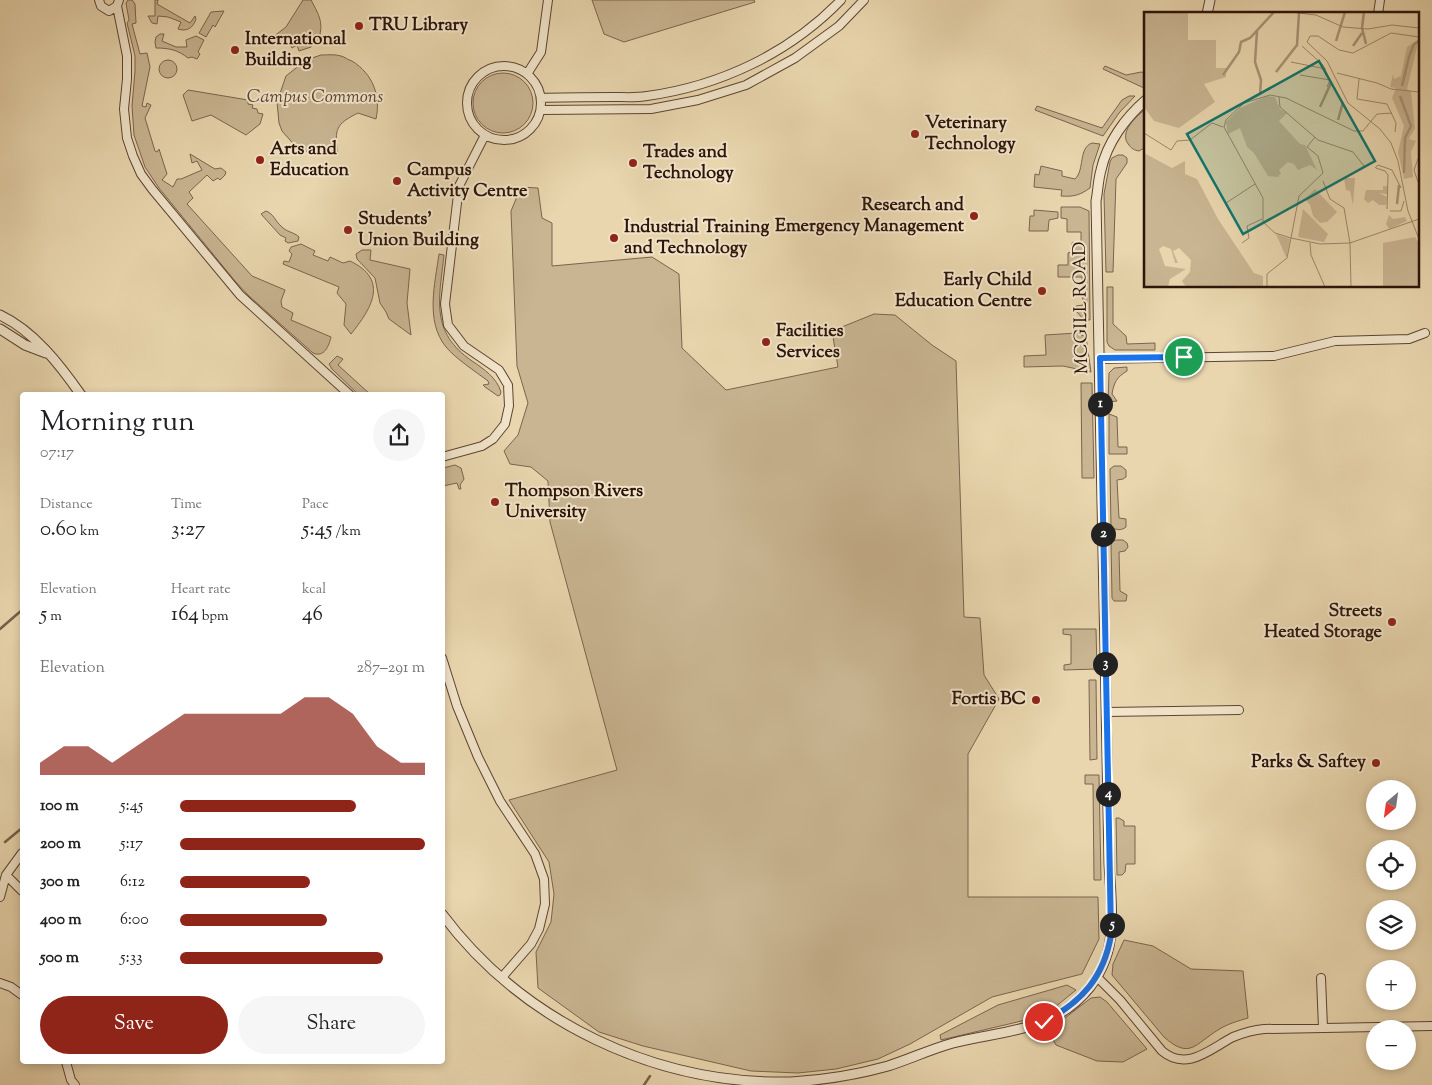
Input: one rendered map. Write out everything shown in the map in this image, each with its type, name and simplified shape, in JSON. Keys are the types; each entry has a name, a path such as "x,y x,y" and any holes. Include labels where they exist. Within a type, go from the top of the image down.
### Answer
{"street":[{"path":"99,0 101,6 109,11 120,26"},
{"path":"527,74 541,52 548,0"},
{"path":"541,98 646,96 694,86 738,71 788,44 828,14 841,0"},
{"path":"540,110 651,109 698,100 746,85 795,58 839,26 864,0"},
{"path":"109,11 118,3 121,17 120,26 127,56 128,78 124,109 127,138 141,174 240,294 347,392"},
{"path":"499,66 509,66 527,74 534,80 541,98 540,110 536,121 529,130 520,137 508,140 496,139 485,135 476,128 468,112 468,95 472,84 480,75 499,66"},
{"name":"MCGILL ROAD","path":"445,918 467,944 505,982 570,1029 660,1067 697,1076 725,1080 791,1082 832,1078 864,1072 952,1044 1006,1033 1042,1023 1061,1012 1087,990 1097,977 1107,952 1112,922 1096,201 1101,169 1111,143 1131,113 1144,102"},
{"path":"445,456 482,446 493,439 505,424 509,406 508,385 499,370 464,346 448,325 445,304 459,186 485,135"},
{"path":"0,315 28,333 79,392"},
{"path":"0,329 25,345 46,353"},
{"path":"1100,358 1274,356 1335,341 1409,340 1425,333"},
{"path":"445,668 457,706 478,757 500,801 536,854 544,879 545,904 539,929 531,944 504,975"},
{"path":"1106,712 1239,710"},
{"path":"0,897 6,875 20,856"},
{"path":"6,875 20,889"},
{"path":"467,944 477,949 534,1000 544,1012"},
{"path":"1097,977 1115,994 1162,1052 1178,1060 1194,1059 1233,1038 1255,1030 1273,1028 1432,1026"},
{"path":"1321,978 1323,1028"},
{"path":"0,983 20,994"},
{"path":"67,1064 71,1080 75,1085"}],"green space":[{"path":"128,0 132,0 135,4 136,23 132,24 140,54 147,53 150,67 142,106 146,107 147,103 151,105 145,118 155,151 157,152 159,149 167,174 162,180 173,187 177,179 202,170 197,161 192,163 190,154 215,169 221,168 226,172 220,180 218,178 213,181 207,175 189,192 193,198 187,204 252,276 285,290 281,301 282,307 293,313 291,320 331,337 323,353 313,353 249,296 159,188 145,167 134,135 132,106 135,56 127,23 129,20 126,3"},
{"path":"155,0 158,0 157,4 190,23 195,16 196,19 193,25 187,30 181,30 178,29 181,22 168,17 158,16 157,24 152,23 148,16 155,16"},
{"path":"303,0 311,0 319,16 321,30 318,42 312,41 311,47 299,51 297,45 292,48 289,43 284,45 280,40 277,42 273,37 286,27"},
{"path":"592,0 754,0 755,2 624,42 604,34"},
{"path":"224,11 215,27 213,25 206,37 199,33 211,12"},
{"path":"164,34 162,41 176,47 187,47 186,40 196,36 204,40 198,52 200,54 197,59 188,58 173,50 156,48 156,37"},
{"name":"Campus Commons","path":"321,55 339,55 352,61 365,72 374,86 376,94 376,119 358,113 338,128 336,139 338,154 317,155 297,148 282,131 279,123 277,102 286,76 306,60"},
{"path":"168,60 174,63 177,69 174,75 168,78 162,75 159,69 162,63"},
{"path":"1105,66 1126,75 1144,73 1144,88 1103,69"},
{"path":"503,73 519,78 524,82 528,87 533,103 528,119 524,124 519,128 503,133 487,128 482,124 478,119 473,103 478,87 482,82 487,78"},
{"path":"188,90 248,100 248,104 253,105 252,108 257,109 258,113 263,114 260,124 246,135 211,115 192,121 183,95"},
{"path":"1129,96 1135,96 1119,113 1103,136 1035,110 1037,106 1102,128 1122,100"},
{"path":"1144,111 1144,148 1139,151 1133,149 1126,140 1127,130"},
{"path":"1092,143 1100,144 1093,165 1090,188 1077,195 1061,196 1062,190 1034,187 1035,174 1039,175 1041,166 1062,171 1062,176 1075,179 1080,170 1085,149"},
{"path":"1123,155 1127,158 1127,163 1116,179 1113,272 1106,272 1104,194 1110,162 1112,158"},
{"path":"521,187 538,188 542,218 552,223 552,266 652,257 679,274 682,348 726,390 838,367 832,331 874,314 895,315 932,345 956,361 964,617 980,618 984,675 999,699 968,754 968,897 1098,897 1099,939 1082,974 992,997 910,1044 878,1059 836,1069 798,1073 751,1071 643,1046 599,1032 538,988 536,952 551,922 554,894 549,862 509,800 617,770 550,522 548,481 531,467 510,464 504,451 518,435 528,403 517,366 511,211"},
{"path":"1061,207 1080,207 1089,211 1090,320 1084,320 1076,311 1076,306 1083,305 1082,277 1058,277 1058,265 1068,265 1068,253 1071,252 1072,243 1074,242 1074,246 1081,245 1081,232 1067,232 1067,219 1061,218"},
{"path":"1034,210 1058,212 1058,218 1049,220 1048,231 1029,231 1030,216 1034,216"},
{"path":"266,211 283,228 299,237 298,241 288,243 285,241 286,238 280,235 261,214"},
{"path":"301,244 315,251 313,255 328,261 330,257 343,263 350,261 370,277 373,295 370,305 351,334 344,325 346,304 337,293 339,287 283,264 284,261 289,262 292,254 289,251 291,247"},
{"path":"362,250 371,250 370,260 410,269 407,303 411,335 389,319 380,303 375,278 357,259 356,254"},
{"path":"439,254 444,255 440,286 440,314 443,327 449,339 459,350 493,378 501,392 498,396 483,385 489,384 488,381 446,347 435,326 433,302"},
{"path":"1107,287 1113,287 1113,324 1126,336 1127,344 1155,343 1155,350 1115,350 1109,346 1107,342"},
{"path":"1077,333 1086,337 1091,372 1063,366 1024,367 1024,356 1046,355 1045,335"},
{"path":"337,356 343,359 338,365 368,392 356,392 329,364"},
{"path":"1127,367 1127,371 1116,380 1114,386 1112,394 1117,401 1108,402 1109,373 1114,368"},
{"path":"1081,383 1092,383 1094,478 1082,478"},
{"path":"1109,414 1117,417 1118,447 1127,447 1127,454 1109,454"},
{"path":"455,465 461,468 464,479 460,485 461,489 459,489 457,483 445,486 445,468"},
{"path":"1114,466 1121,466 1126,470 1126,477 1117,480 1119,518 1126,519 1126,527 1120,530 1111,527 1110,469"},
{"path":"1123,540 1127,543 1128,547 1125,551 1119,552 1120,591 1127,595 1126,601 1114,601 1112,598 1111,542"},
{"path":"1063,629 1096,629 1097,669 1064,670 1064,665 1071,664 1071,635 1063,634"},
{"path":"1089,680 1096,680 1097,759 1090,760"},
{"path":"1085,775 1099,775 1101,880 1094,880 1093,784 1085,784"},
{"path":"1116,818 1124,821 1124,826 1135,826 1135,864 1126,864 1125,872 1122,875 1117,875"},
{"path":"1124,940 1153,946 1191,969 1243,971 1248,1018 1221,1028 1192,1047 1186,1049 1173,1044 1164,1037 1112,975 1113,964"},
{"path":"1067,985 1076,990 1055,1007 1030,1019 941,1040 940,1035 998,1005"},
{"path":"1100,997 1107,1002 1147,1049 1123,1062 1097,1061 1056,1045 1048,1031 1091,998"}],"waterway":[{"path":"0,629 20,612"},
{"path":"5,842 20,830"},
{"path":"644,1085 650,1076"}],"place":[{"name":"TRU Library","path":"359,26"},
{"name":"International Building","path":"235,50"},
{"name":"Veterinary Technology","path":"915,134"},
{"name":"Arts and Education","path":"260,160"},
{"name":"Trades and Technology","path":"633,163"},
{"name":"Campus Activity Centre","path":"397,181"},
{"name":"Research and Emergency Management","path":"974,216"},
{"name":"Students' Union Building","path":"348,230"},
{"name":"Industrial Training and Technology","path":"614,238"},
{"name":"Early Child Education Centre","path":"1042,291"},
{"name":"Facilities Services","path":"766,342"},
{"name":"Thompson Rivers University","path":"495,502"},
{"name":"Streets Heated Storage","path":"1392,622"},
{"name":"Fortis BC","path":"1036,700"},
{"name":"Parks & Saftey","path":"1376,763"}],"route":[{"path":"1044,1022 1077,1000 1091,986 1104,961 1111,935 1100,358 1184,357"}]}
